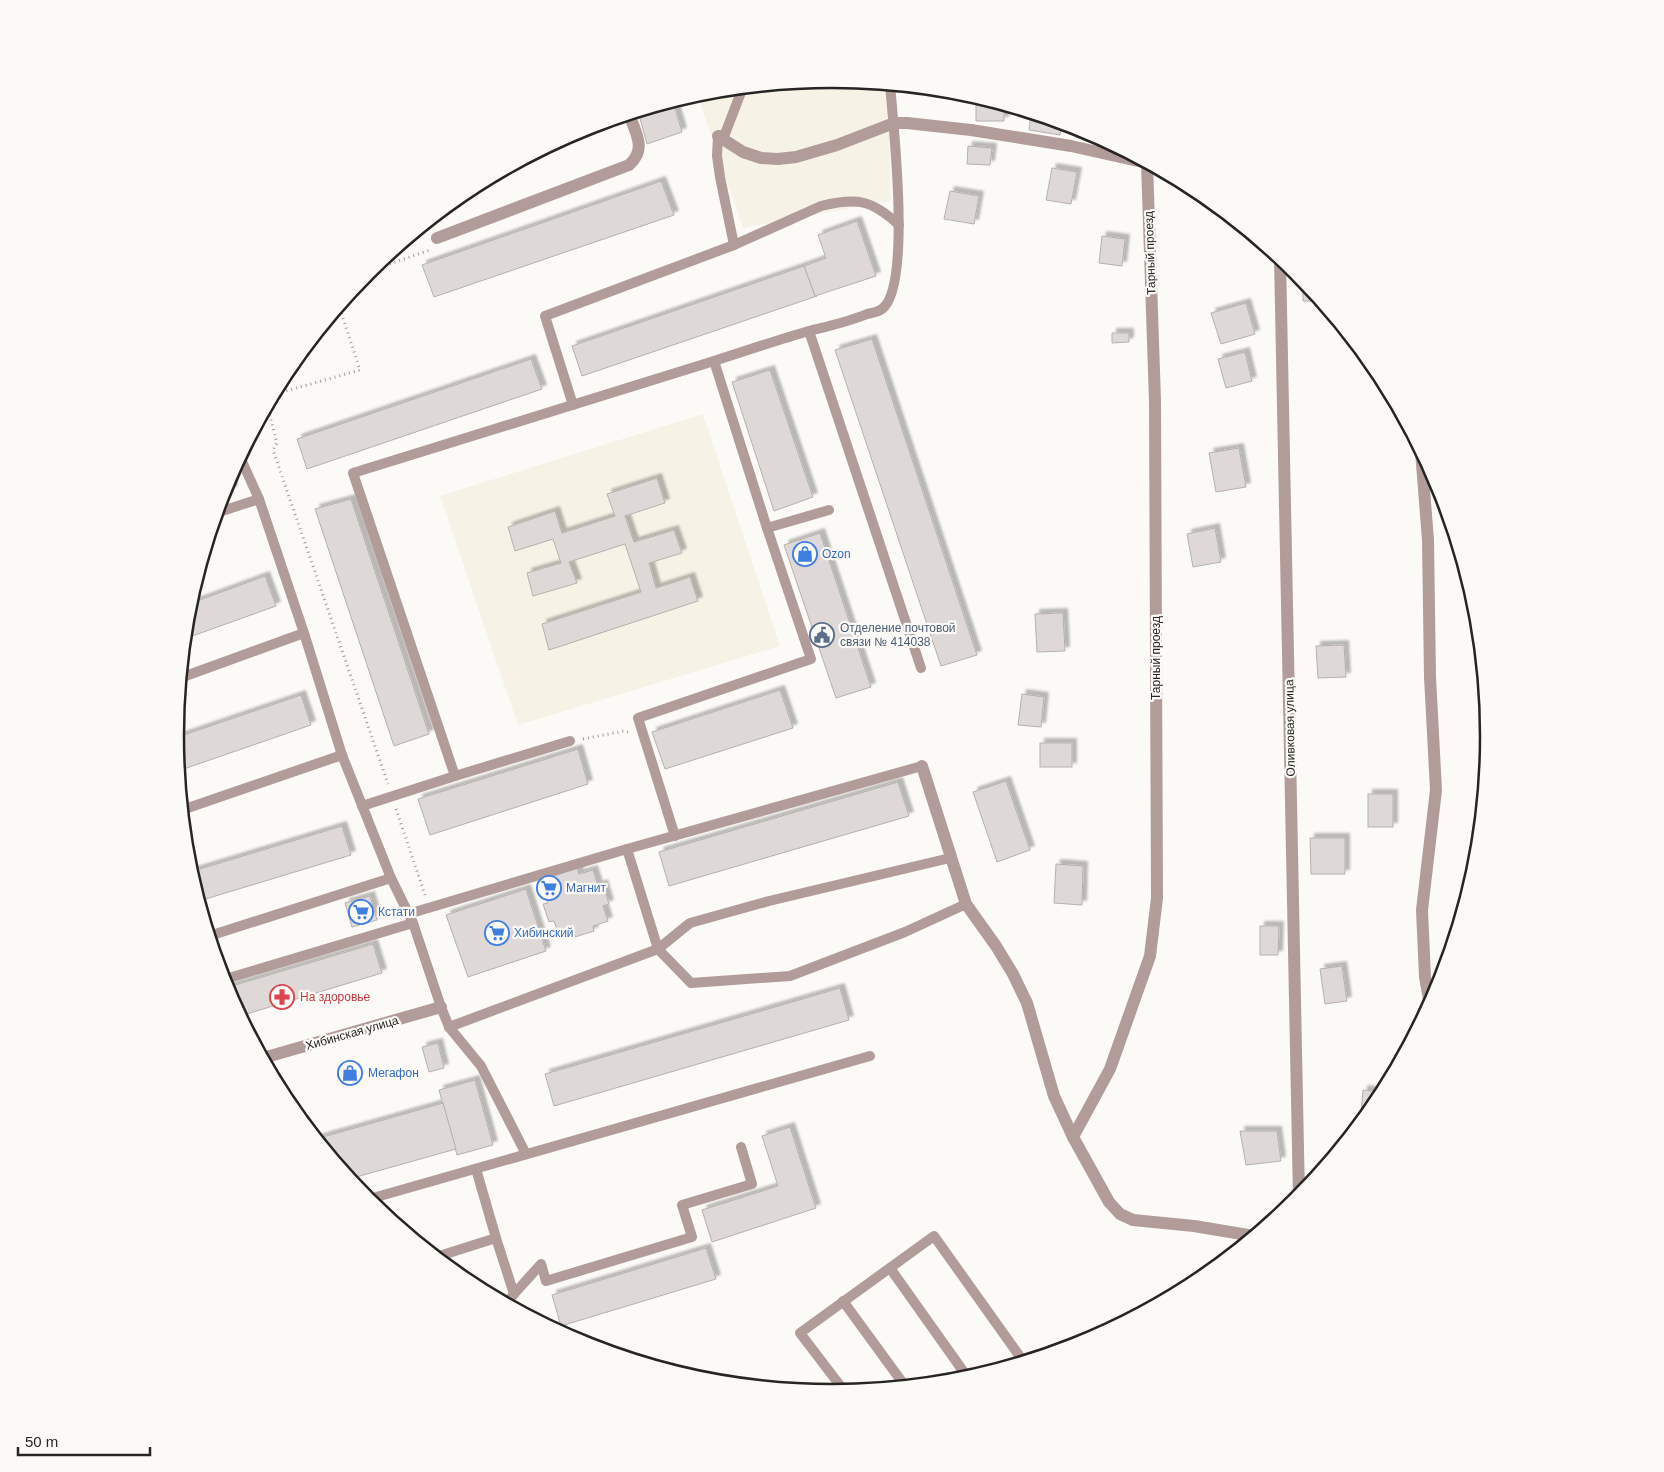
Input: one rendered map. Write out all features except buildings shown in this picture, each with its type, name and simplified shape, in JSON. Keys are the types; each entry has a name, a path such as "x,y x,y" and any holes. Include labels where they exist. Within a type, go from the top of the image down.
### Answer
{"street":[{"path":"437,238 629,165 635,160 640,147 632,120"},
{"path":"718,136 744,152 761,158 778,159 796,157 837,145 894,123 971,130 1071,146 1128,159"},
{"name":"Тарный проезд","path":"1073,1137 1110,1069 1150,956 1157,898 1155,402 1147,169"},
{"name":"Оливковая улица","path":"1280,267 1299,1187"},
{"path":"1422,468 1428,540 1430,677 1436,790 1422,910 1425,977 1428,992"},
{"path":"922,766 966,904 996,946 1017,981 1027,1003 1054,1096 1073,1137 1109,1202 1120,1214 1133,1220 1194,1226 1246,1235"},
{"name":"Хибинская улица","path":"268,1057 441,1007"}],"lane":[{"path":"455,776 353,473 809,331 853,320 882,309 892,294 895,280 899,225 891,91"},
{"path":"734,245 717,156 718,136 724,134 740,94"},
{"path":"573,404 545,316 734,245 821,206 832,203 856,201 869,203 885,212 899,225"},
{"path":"809,331 921,668"},
{"path":"674,836 638,718 811,659 714,361"},
{"path":"243,464 259,499 342,755 410,919 441,1007 450,1026 481,1066 526,1154"},
{"path":"225,510 259,499"},
{"path":"767,528 828,510"},
{"path":"187,676 304,634"},
{"path":"362,806 570,742"},
{"path":"188,808 342,755"},
{"path":"230,977 410,919 430,908 674,836 922,766"},
{"path":"626,850 658,949 691,983 790,976 905,932 966,904"},
{"path":"450,1026 658,949 690,923 769,901 950,858"},
{"path":"215,934 392,878"},
{"path":"375,1197 870,1056"},
{"path":"510,1299 541,1264 546,1281 692,1237 682,1205 752,1184 742,1147"},
{"path":"476,1169 514,1294"},
{"path":"839,1384 800,1333 934,1236 1020,1356"},
{"path":"443,1255 496,1238"},
{"path":"890,1268 963,1371"},
{"path":"844,1301 902,1380"}],"path":[{"path":"385,265 439,247 437,238"},
{"path":"282,393 360,370 341,312"},
{"path":"269,413 277,443 273,450 430,908"},
{"path":"570,742 624,731 644,736"}],"shaded area":[{"path":"832,88 888,90 891,201 743,228 700,101 747,93 790,89"},
{"path":"703,414 780,646 518,725 440,496"}],"place":[{"name":"Ozon","path":"805,554"},
{"name":"Отделение почтовой связи № 414038","path":"822,635"},
{"name":"Магнит","path":"549,888"},
{"name":"Кстати","path":"361,912"},
{"name":"Хибинский","path":"497,933"},
{"name":"На здоровье","path":"282,997"},
{"name":"Мегафон","path":"350,1073"}]}
